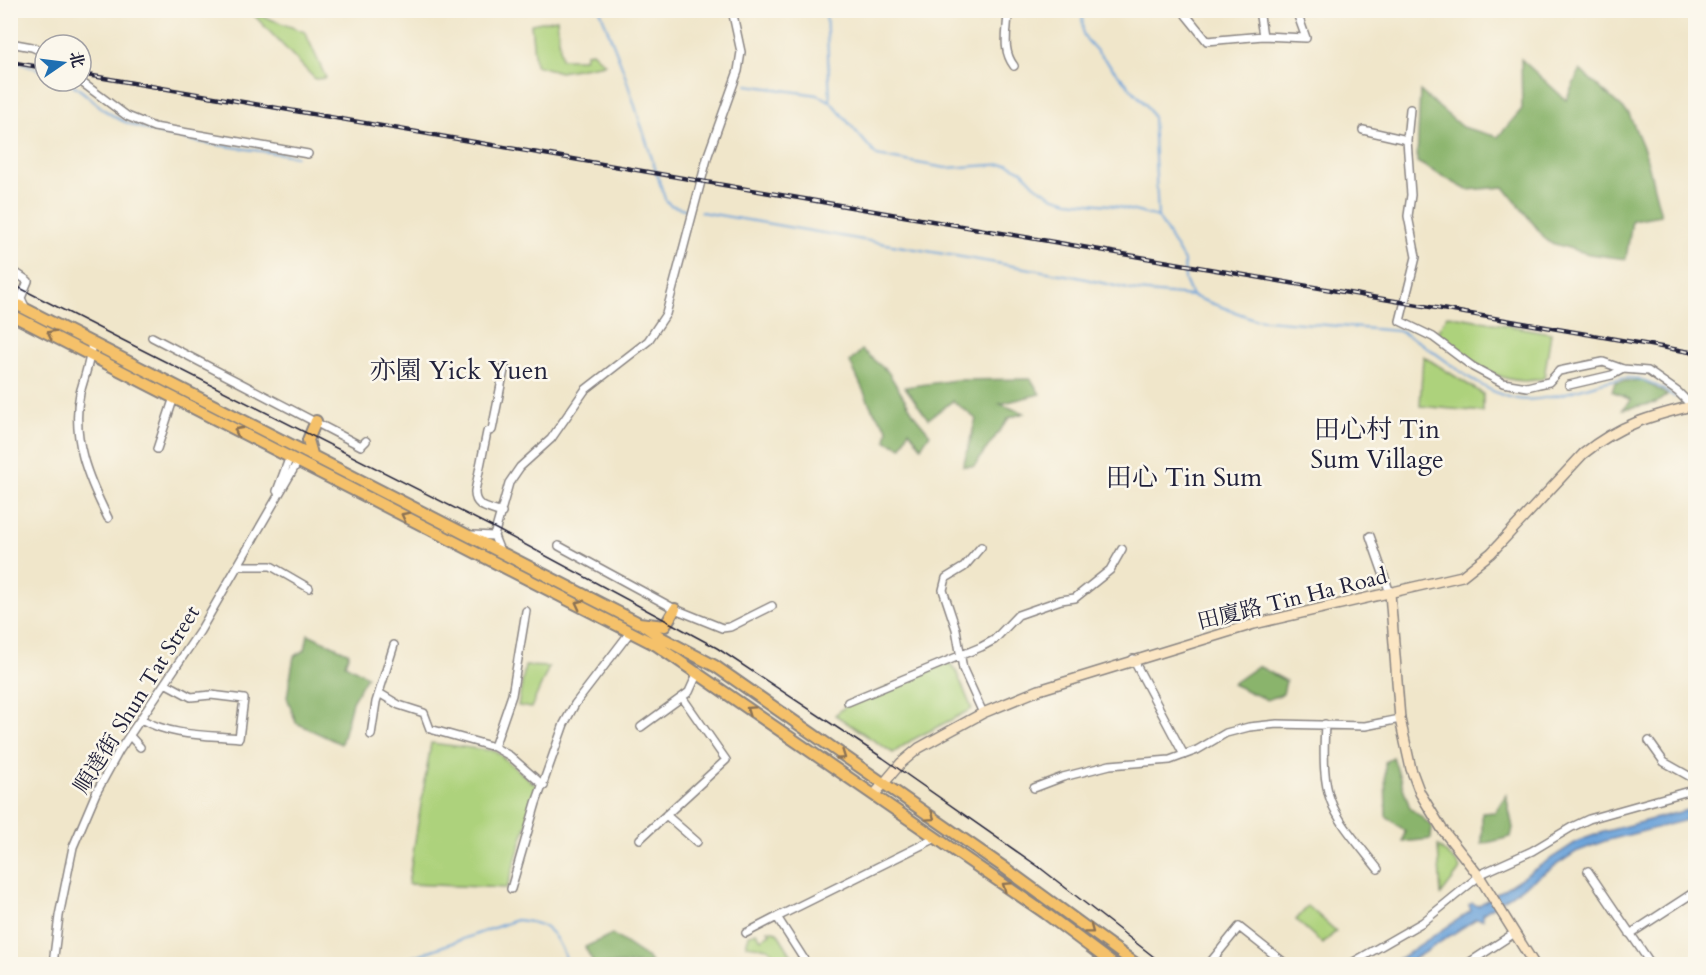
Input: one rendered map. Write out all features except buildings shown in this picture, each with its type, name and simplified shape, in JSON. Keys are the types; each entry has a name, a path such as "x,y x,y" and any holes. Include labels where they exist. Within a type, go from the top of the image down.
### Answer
{"main road":[{"path":"14,300 91,349 174,397 293,461 631,631 698,672 1045,913 1113,964"},
{"path":"10,314 91,349 312,454 643,625 656,635 702,660 883,784 1136,964"},
{"path":"312,454 308,440 316,421"},
{"path":"295,446 308,440"},
{"path":"293,461 295,446"},
{"path":"670,641 665,626 675,609"},
{"path":"643,625 665,626"},
{"path":"698,672 702,660"}],"street":[{"path":"501,552 494,536 509,483 520,467 551,439 585,390 643,346 656,333 666,314 708,155 732,89 741,52 732,10"},
{"path":"1008,10 1005,45 1008,58 1014,66"},
{"path":"1259,10 1263,36"},
{"path":"1186,15 1207,40 1263,36 1305,39 1296,10"},
{"path":"11,44 33,47"},
{"path":"93,91 127,116 154,127 308,154"},
{"path":"1410,109 1407,140 1411,195 1408,216 1416,257 1400,321 1427,333 1473,367 1503,383 1527,387 1549,382 1559,371 1596,363 1623,369 1648,371 1678,392 1691,406"},
{"path":"1363,130 1407,140"},
{"path":"10,270 28,281 14,300"},
{"path":"152,337 361,446 365,446 366,441"},
{"path":"91,349 77,407 77,433 94,489 108,518"},
{"path":"502,513 482,508 474,497 487,432 492,430 505,365"},
{"path":"1569,385 1612,375 1623,369"},
{"path":"157,449 174,397"},
{"name":"田廈路 Tin Ha Road","path":"873,795 901,763 920,748 983,713 1039,690 1133,659 1254,624 1455,578 1473,569 1590,448 1614,432 1666,410 1691,406"},
{"name":"順達街 Shun Tat Street","path":"53,964 63,892 73,847 96,793 130,736 200,631 275,499 293,461"},
{"path":"469,535 494,536"},
{"path":"1370,536 1393,604 1400,719 1411,769 1420,793 1442,829 1479,876 1507,925 1534,964"},
{"path":"560,546 675,609 722,628 730,627 772,606"},
{"path":"981,547 964,567 946,578 943,590 962,655 963,669 983,713"},
{"path":"848,702 994,640 1018,615 1061,600 1074,598 1110,570 1122,549"},
{"path":"238,566 271,566 309,588"},
{"path":"494,747 512,695 526,611"},
{"path":"511,889 536,804 544,786 555,743 575,704 631,631"},
{"path":"371,735 379,693 394,645"},
{"path":"1133,659 1184,755"},
{"path":"641,727 682,698 688,692 698,672"},
{"path":"141,719 151,725 189,734 239,738 244,699 212,695 191,697 165,683"},
{"path":"379,693 399,705 424,713 427,726 438,732 494,747 510,756 544,786"},
{"path":"640,839 726,760 682,698"},
{"path":"1034,788 1088,770 1170,760 1226,733 1249,727 1277,724 1365,726 1400,719"},
{"path":"1324,724 1323,769 1329,800 1338,819 1378,869"},
{"path":"130,736 140,747"},
{"path":"1649,741 1664,762 1695,780"},
{"path":"1350,964 1423,922 1479,876 1532,851 1589,819 1695,789"},
{"path":"666,815 697,842"},
{"path":"746,933 936,838"},
{"path":"1588,871 1651,964"},
{"path":"1630,934 1695,891"},
{"path":"777,917 807,964"},
{"path":"1209,964 1239,927 1286,964"},
{"path":"1467,964 1513,934"}],"green space":[{"path":"251,12 305,32 326,78 315,79"},
{"path":"557,19 561,59 584,59 586,53 592,52 605,64 560,72 535,65 531,24"},
{"path":"1521,59 1566,100 1580,70 1629,114 1645,152 1661,215 1632,220 1626,259 1589,254 1548,242 1504,187 1467,190 1417,162 1420,91 1462,127 1498,137 1522,109"},
{"path":"1447,315 1551,333 1544,378 1528,381 1514,380 1486,370 1473,362 1436,335"},
{"path":"862,350 888,372 915,416 930,434 921,447 909,430 902,447 886,441 888,429 872,409 850,362"},
{"path":"1423,356 1483,394 1483,412 1420,406"},
{"path":"1031,379 1040,394 1000,404 1024,413 1009,418 974,466 963,466 976,419 953,401 928,419 905,387 956,380"},
{"path":"1643,380 1667,395 1656,403 1623,409 1631,400 1612,391 1615,382"},
{"path":"308,634 349,653 345,664 367,676 352,702 341,744 296,723 287,697 294,656 305,650"},
{"path":"949,662 956,671 972,709 912,740 893,753 835,715 847,705"},
{"path":"525,666 549,667 531,708 518,706"},
{"path":"1258,666 1286,681 1283,694 1267,700 1232,684"},
{"path":"431,743 495,751 538,787 507,888 408,884"},
{"path":"1393,757 1410,808 1432,826 1431,839 1403,842 1405,831 1386,816 1385,762"},
{"path":"1506,795 1513,828 1511,837 1482,844 1482,813 1495,812"},
{"path":"1438,846 1458,864 1460,870 1441,895"},
{"path":"1308,906 1336,931 1323,944 1296,920"},
{"path":"768,930 777,932 797,964 784,964 768,948 746,945 749,935 756,932 761,939 770,934"},
{"path":"612,934 648,958 652,964 594,964 585,947"}],"water":[{"path":"1695,808 1695,818 1605,841 1576,852 1482,914 1483,919 1476,919 1406,964 1391,964 1471,911 1469,905 1472,903 1478,906 1578,841 1603,832"}],"waterway":[{"path":"600,10 623,69 665,199 670,205 688,210"},
{"path":"826,10 830,101"},
{"path":"1082,10 1083,34 1146,105 1153,117 1158,217 1184,261 1185,280 1192,296"},
{"path":"10,60 33,67"},
{"path":"747,85 818,95 830,101 877,156 946,168 1008,164 1022,171 1035,185 1052,196 1068,201 1110,205 1158,217"},
{"path":"84,93 115,117 143,128 186,139 296,156"},
{"path":"701,212 1077,277 1136,291 1192,296 1254,319 1398,331 1413,338 1485,387 1517,399 1547,398 1625,378 1648,382 1675,397"},
{"path":"393,964 516,920 545,927 555,938 569,964"}],"tram line":[{"path":"10,283 496,529 717,648 883,758 1039,867 1163,964"}],"railway":[{"path":"10,62 33,66"},
{"path":"93,76 1696,353"}],"district":[{"name":"亦園 Yick Yuen","path":"459,370"},
{"name":"田心村 Tin Sum Village","path":"1377,444"},
{"name":"田心 Tin Sum","path":"1184,477"}]}
